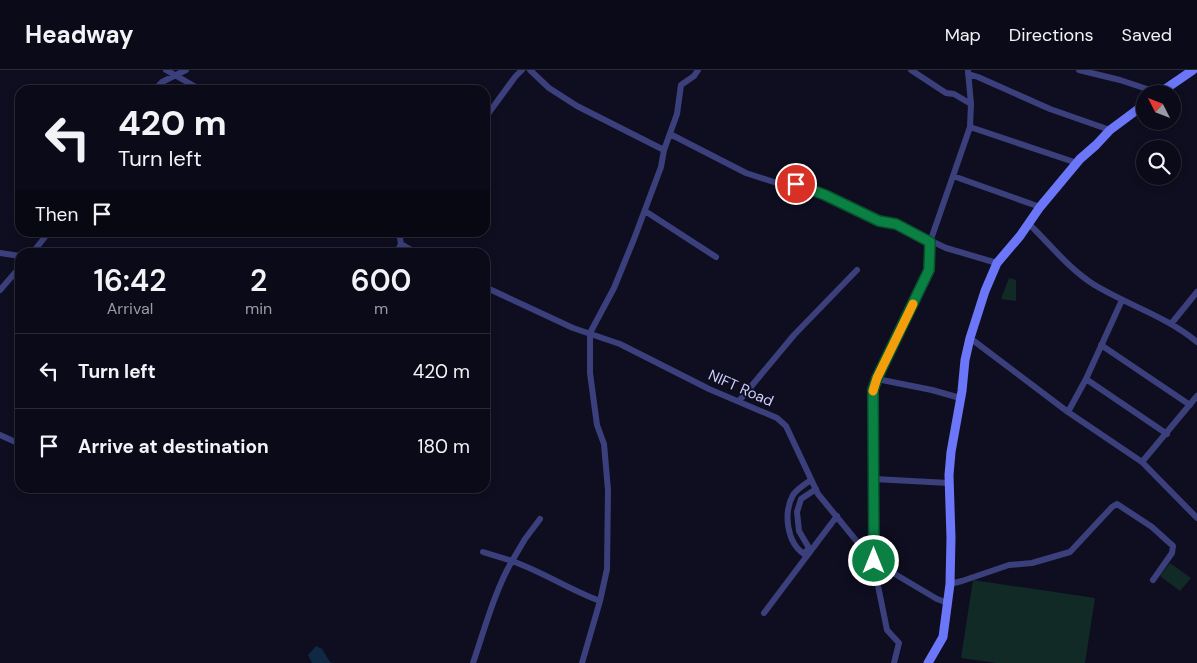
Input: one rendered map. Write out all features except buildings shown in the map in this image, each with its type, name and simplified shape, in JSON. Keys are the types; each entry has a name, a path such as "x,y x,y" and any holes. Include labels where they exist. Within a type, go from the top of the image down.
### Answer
{"main road":[{"path":"1171,85 1193,70"},
{"path":"928,663 943,637 950,584 949,483 951,452 965,360 985,291 997,263 1029,224 1040,207 1077,163 1110,130 1136,111"}],"street":[{"path":"166,70 192,85"},
{"path":"159,85 186,70"},
{"path":"490,111 522,70"},
{"path":"530,70 549,88 577,106 664,150"},
{"path":"582,663 607,569 608,490 604,444 596,425 590,373 590,334 624,266 645,211 677,114 681,86 694,76 698,70"},
{"path":"911,70 946,93 954,94 971,104"},
{"path":"1079,70 1136,85"},
{"path":"894,663 899,643 887,630 874,561 873,390 929,270 930,242 970,126 971,104 968,72"},
{"path":"968,72 1050,109 1110,130"},
{"path":"970,126 1077,163"},
{"path":"670,134 746,173 780,184 796,184 825,195 879,221 896,224 930,242 997,263"},
{"path":"953,176 1040,207"},
{"path":"645,211 716,257"},
{"path":"1029,224 1074,270 1093,284 1122,300 1155,314 1197,342"},
{"path":"36,248 45,237"},
{"path":"399,248 401,244 400,237"},
{"path":"401,244 408,248"},
{"path":"0,253 15,255"},
{"path":"738,401 794,335 857,270"},
{"path":"0,290 15,273"},
{"name":"NIFT Road","path":"490,289 545,316 620,344 709,389 777,418 786,426 816,489 874,561 937,599 948,603"},
{"path":"1171,324 1197,292"},
{"path":"1068,412 1086,379 1122,300"},
{"path":"970,338 1068,412 1142,462 1197,518"},
{"path":"1101,345 1190,405"},
{"path":"877,378 960,398"},
{"path":"1086,379 1167,434"},
{"path":"1142,462 1197,396"},
{"path":"0,435 15,442"},
{"path":"874,479 949,483"},
{"path":"811,480 794,494 791,499 787,524 798,550 804,554 809,548 799,531 797,512 801,499 816,489"},
{"path":"950,584 1009,566 1032,563 1070,552 1117,504 1152,527 1173,546 1172,552 1153,580"},
{"path":"764,613 837,516"},
{"path":"473,663 506,571 525,539 540,519"},
{"path":"483,552 552,577 558,582 600,601"}],"green space":[{"path":"1009,278 1016,280 1016,301 1001,299"},
{"path":"1170,563 1191,578 1180,591 1160,576"},
{"path":"973,580 1095,598 1085,663 997,663 961,658"}],"water":[{"path":"316,646 322,649 330,662 333,663 312,663 308,655"}],"slow traffic":[{"path":"873,391 877,378 913,304"}],"route":[{"path":"796,184 825,195 879,221 896,224 930,242 929,270 873,390 874,561"}]}
